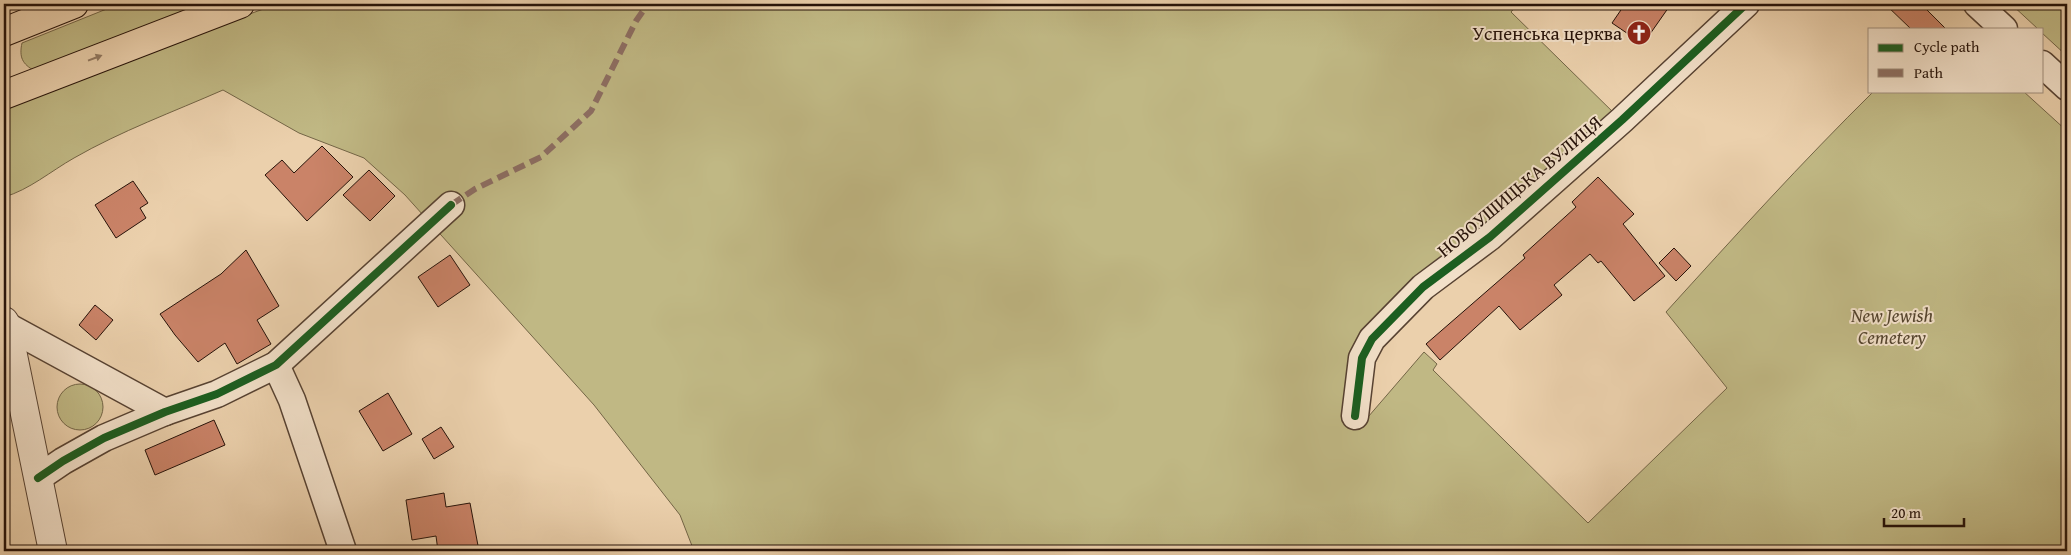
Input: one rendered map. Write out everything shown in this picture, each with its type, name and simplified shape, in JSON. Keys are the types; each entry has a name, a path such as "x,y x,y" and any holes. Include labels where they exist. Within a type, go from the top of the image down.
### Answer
{"main road":[{"path":"16,27 74,4"},
{"path":"4,95 240,4"}],"street":[{"name":"НОВОУШИЦЬКА ВУЛИЦЯ","path":"1355,416 1362,358 1372,339 1423,287 1490,237 1622,120 1746,4"},
{"path":"1977,4 2003,28"},
{"path":"2044,66 2067,88"},
{"path":"38,478 63,461 104,438 165,412 217,394 276,365 451,205"},
{"path":"5,323 165,412"},
{"path":"5,323 53,551"},
{"path":"276,365 292,400 343,551"}],"green space":[{"path":"119,4 202,4 35,71 22,60 22,43"},
{"name":"New Jewish Cemetery","path":"277,4 1518,4 1511,12 1617,116 1367,335 1362,424 1424,352 1437,364 1433,370 1588,523 1727,388 1666,312 1794,172 1873,92 2024,92 2067,131 2067,551 694,551 680,515 594,405 405,195 364,158 299,133 223,90 110,139 74,158 31,185 4,197 4,104"},
{"path":"2011,4 2067,4 2067,56 2044,35 2044,28 2037,28"},
{"path":"80,384 93,388 99,394 103,407 99,420 93,426 80,430 67,426 61,420 57,407 61,394 67,388"}],"building":[{"name":"Успенська церква","path":"1625,4 1671,4 1643,44 1612,23"},
{"path":"1885,4 1921,4 1945,28 1910,28"},
{"path":"322,146 353,177 307,221 265,175 282,160 294,173"},
{"path":"369,170 395,196 370,221 343,195"},
{"path":"1598,177 1634,214 1623,224 1665,276 1634,301 1601,261 1598,263 1590,254 1554,285 1562,295 1520,330 1499,306 1440,360 1426,344 1525,258 1523,255 1576,207 1572,202"},
{"path":"133,181 148,203 140,208 146,218 116,238 95,205"},
{"path":"1674,248 1691,266 1676,281 1659,263"},
{"path":"246,250 279,306 257,320 271,344 237,364 225,343 198,362 160,314 221,274"},
{"path":"450,255 470,285 438,307 418,277"},
{"path":"95,305 113,320 96,340 79,325"},
{"path":"388,393 412,434 383,451 359,411"},
{"path":"214,420 225,445 155,475 145,450"},
{"path":"441,427 454,447 434,459 422,439"},
{"path":"444,493 446,507 470,503 479,551 438,551 436,536 412,540 406,500"}],"marked path":[{"path":"451,205 475,189 541,157 591,111 636,21 648,4"}],"cycle path":[{"path":"1355,416 1362,358 1372,339 1423,287 1490,237 1622,120 1746,4"},
{"path":"38,478 63,461 104,438 165,412 217,394 276,365 451,205"}],"place":[{"name":"Успенська церква","path":"1639,33"}]}
